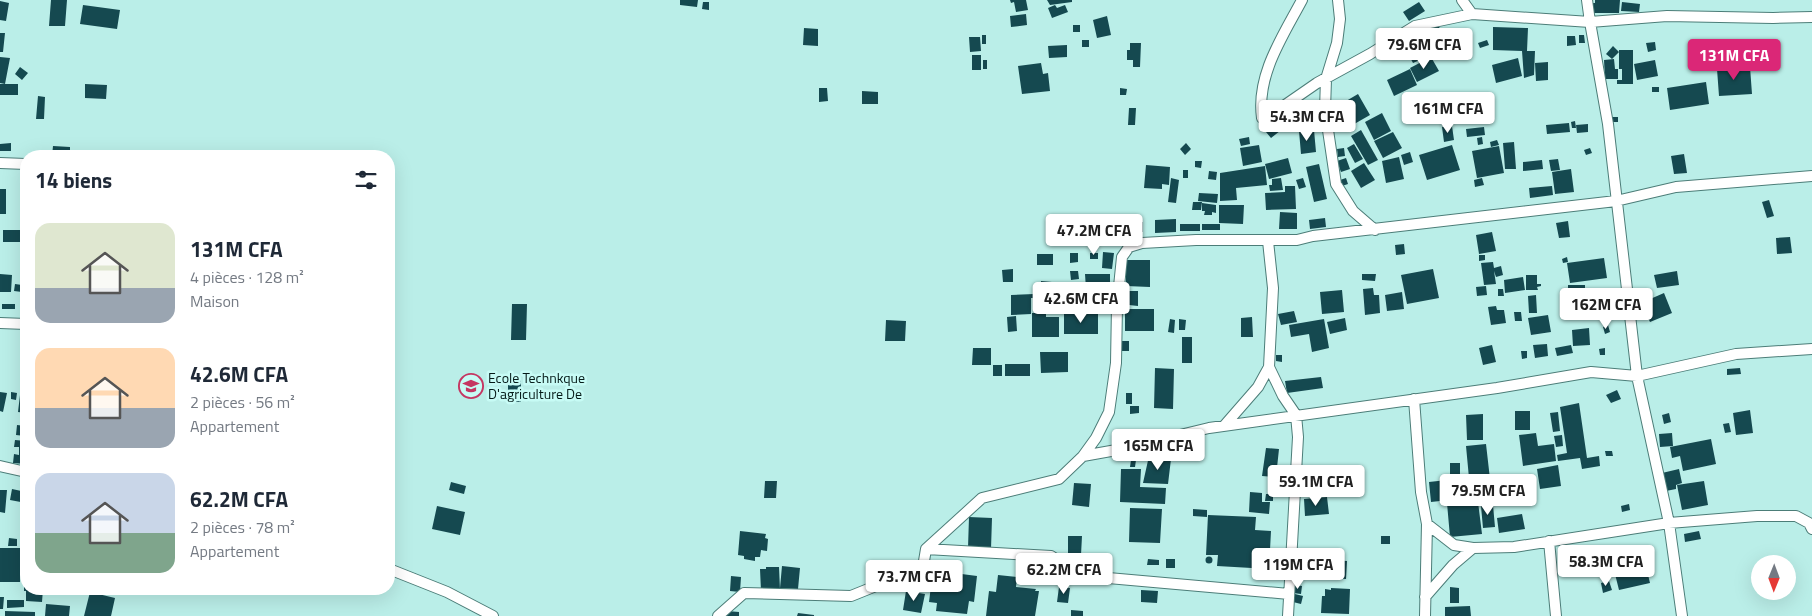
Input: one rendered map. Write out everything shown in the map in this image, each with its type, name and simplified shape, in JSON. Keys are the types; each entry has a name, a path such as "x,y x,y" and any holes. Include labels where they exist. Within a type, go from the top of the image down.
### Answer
{"street":[{"path":"1302,0 1266,71 1260,105 1262,118 1275,112 1415,26 1472,14 1590,22 1667,16 1812,17"},
{"path":"1338,0 1340,19 1337,43 1326,79 1325,110 1336,184 1353,211 1375,230"},
{"path":"1462,0 1472,14"},
{"path":"1587,0 1608,124 1637,376 1670,523 1682,616"},
{"path":"0,163 20,164"},
{"path":"718,616 744,593 851,596 923,566 926,549 982,498 1059,479 1082,456 1096,438 1109,412 1116,363 1117,306 1122,258 1129,247 1142,243 1196,240 1296,240 1313,236 1616,201 1676,187 1812,176"},
{"path":"1268,241 1273,288 1269,367 1282,396 1296,415 1298,437 1288,616"},
{"path":"0,323 20,324"},
{"path":"1082,456 1122,450 1224,426 1296,415 1497,388 1591,372 1637,376 1736,354 1812,349"},
{"path":"1224,426 1258,386 1269,367"},
{"path":"1414,399 1421,492 1427,524 1424,616"},
{"path":"0,466 20,471"},
{"path":"1427,524 1454,545 1473,548 1514,547 1670,523 1757,516 1796,516 1809,523 1812,529"},
{"path":"1549,541 1556,616"},
{"path":"1425,597 1453,565 1473,548"},
{"path":"926,549 1051,556 1069,568 1097,577 1289,594"},
{"path":"395,571 447,592 493,616"}],"building":[{"path":"51,0 67,0 65,26 49,26"},
{"path":"680,0 698,0 697,7 680,5"},
{"path":"1010,0 1026,0 1028,10 1016,12 1014,2 1011,3"},
{"path":"1047,0 1072,0 1072,2 1050,5"},
{"path":"1595,0 1620,0 1619,13 1590,13 1590,3 1595,3"},
{"path":"0,1 9,3 6,21 0,20"},
{"path":"703,2 709,2 709,10 702,9"},
{"path":"1419,2 1425,11 1409,21 1403,12"},
{"path":"1622,2 1640,4 1639,12 1621,11"},
{"path":"83,5 120,10 117,29 80,24"},
{"path":"1055,5 1057,8 1065,5 1068,12 1052,18 1048,8"},
{"path":"1026,14 1027,25 1011,27 1010,16"},
{"path":"1107,16 1111,35 1097,38 1093,20"},
{"path":"1437,24 1441,30 1429,38 1424,33"},
{"path":"1073,25 1080,25 1080,32 1073,32"},
{"path":"1493,27 1528,28 1527,51 1535,51 1534,75 1524,78 1522,51 1493,50"},
{"path":"804,28 818,29 818,46 803,45"},
{"path":"1444,29 1447,34 1432,45 1429,40"},
{"path":"0,33 5,33 3,52 0,52"},
{"path":"982,35 986,35 986,44 982,44"},
{"path":"1579,35 1584,35 1585,43 1579,43"},
{"path":"1567,36 1575,36 1576,45 1567,46"},
{"path":"969,37 980,37 981,51 970,52"},
{"path":"1421,37 1429,56 1413,63 1403,44"},
{"path":"1082,40 1089,40 1089,47 1082,47"},
{"path":"1487,40 1489,45 1480,48 1478,43"},
{"path":"1655,42 1656,50 1648,52 1646,43"},
{"path":"1130,43 1141,43 1140,67 1133,67 1133,60 1127,60 1127,50 1130,50"},
{"path":"1067,45 1067,57 1049,58 1048,46"},
{"path":"1613,46 1619,52 1612,59 1606,54"},
{"path":"1619,50 1633,50 1633,84 1617,84 1617,80 1622,80 1622,69 1619,69"},
{"path":"972,55 981,55 981,70 972,70"},
{"path":"0,57 10,58 5,84 0,83"},
{"path":"1431,57 1439,71 1417,82 1410,68"},
{"path":"1518,58 1522,76 1496,83 1492,65"},
{"path":"1614,59 1615,69 1618,69 1618,79 1605,79 1604,60"},
{"path":"983,60 987,60 987,69 983,69"},
{"path":"1655,60 1658,76 1637,80 1634,64"},
{"path":"1548,62 1548,80 1536,81 1535,63"},
{"path":"1041,63 1043,74 1048,73 1050,91 1022,94 1018,66"},
{"path":"20,67 28,73 22,80 15,74"},
{"path":"1750,67 1752,94 1719,96 1717,69"},
{"path":"1410,69 1417,85 1394,96 1387,80"},
{"path":"1706,82 1709,104 1670,110 1667,88"},
{"path":"0,84 18,84 18,95 0,95"},
{"path":"85,84 107,85 106,99 85,98"},
{"path":"1652,87 1659,87 1659,92 1652,92"},
{"path":"819,88 827,88 828,101 819,102"},
{"path":"1120,88 1127,89 1126,95 1120,95"},
{"path":"862,91 878,92 878,104 862,104"},
{"path":"1358,94 1370,115 1342,131 1331,110"},
{"path":"38,96 45,97 44,119 36,119"},
{"path":"1129,108 1136,108 1135,125 1128,125"},
{"path":"1291,112 1298,122 1287,129 1285,127 1271,138 1266,132"},
{"path":"1382,113 1391,131 1374,140 1365,122"},
{"path":"1612,117 1618,117 1618,122 1612,122"},
{"path":"1575,121 1576,128 1572,128 1571,122"},
{"path":"1569,123 1570,132 1547,134 1546,125"},
{"path":"1588,124 1588,132 1577,133 1576,125"},
{"path":"1452,126 1454,140 1444,142 1442,127"},
{"path":"1484,127 1485,135 1467,137 1466,129"},
{"path":"1314,130 1316,152 1301,154 1299,131"},
{"path":"1361,130 1378,160 1368,165 1351,136"},
{"path":"1393,132 1402,148 1383,158 1374,141"},
{"path":"1249,137 1250,144 1241,146 1239,139"},
{"path":"1482,137 1483,144 1478,145 1477,138"},
{"path":"1497,140 1499,145 1491,147 1490,142"},
{"path":"1514,142 1516,169 1505,169 1503,143"},
{"path":"11,143 11,151 0,151 0,144"},
{"path":"1186,143 1191,149 1185,155 1180,149"},
{"path":"1354,144 1363,159 1355,163 1347,148"},
{"path":"1259,145 1262,162 1243,166 1240,148"},
{"path":"1452,145 1460,170 1427,180 1419,155"},
{"path":"53,146 70,147 70,150 53,150"},
{"path":"1499,146 1504,173 1477,178 1472,151"},
{"path":"1344,148 1345,156 1338,157 1337,149"},
{"path":"1590,148 1592,153 1586,155 1584,150"},
{"path":"1410,152 1413,162 1404,165 1401,155"},
{"path":"1684,154 1687,173 1674,174 1671,156"},
{"path":"1399,157 1404,179 1386,183 1382,161"},
{"path":"1288,158 1292,173 1269,179 1265,164"},
{"path":"1346,158 1350,169 1341,172 1337,161"},
{"path":"1558,159 1560,170 1551,171 1549,160"},
{"path":"1542,160 1543,169 1523,171 1523,162"},
{"path":"1195,161 1202,161 1201,168 1195,167"},
{"path":"1364,163 1375,180 1361,188 1351,171"},
{"path":"1319,164 1327,199 1314,202 1306,167"},
{"path":"1146,165 1170,167 1169,185 1162,184 1162,189 1144,188"},
{"path":"1265,166 1267,185 1236,188 1237,200 1220,201 1220,173"},
{"path":"1571,169 1574,192 1555,194 1552,172"},
{"path":"1183,170 1188,170 1188,178 1183,178"},
{"path":"1209,171 1217,172 1216,180 1208,179"},
{"path":"1171,178 1179,180 1176,203 1168,202"},
{"path":"1281,178 1283,190 1270,191 1269,185 1272,185 1272,179"},
{"path":"1303,178 1306,187 1299,189 1296,180"},
{"path":"1346,178 1348,184 1342,186 1340,180"},
{"path":"1482,178 1484,185 1475,187 1474,180"},
{"path":"1285,186 1295,186 1296,209 1266,210 1265,193 1285,192"},
{"path":"1552,186 1553,195 1530,198 1529,188"},
{"path":"0,189 6,189 6,214 0,214"},
{"path":"1199,193 1218,194 1217,203 1198,201"},
{"path":"1769,200 1774,216 1767,218 1762,202"},
{"path":"1193,202 1202,202 1201,210 1192,210"},
{"path":"1202,203 1216,205 1216,213 1212,212 1212,215 1204,215 1205,211 1202,211"},
{"path":"1219,205 1244,205 1243,224 1219,223"},
{"path":"1280,212 1297,213 1297,229 1279,229"},
{"path":"1325,218 1326,227 1310,229 1309,220"},
{"path":"1176,219 1176,232 1155,233 1155,220"},
{"path":"1568,221 1570,237 1559,238 1556,223"},
{"path":"1126,222 1143,222 1143,232 1126,232"},
{"path":"1180,224 1200,224 1200,231 1180,231"},
{"path":"1202,224 1220,224 1220,230 1202,230"},
{"path":"3,230 20,230 20,242 3,242"},
{"path":"1492,232 1496,251 1479,254 1476,235"},
{"path":"1790,237 1792,253 1777,254 1776,238"},
{"path":"1404,244 1405,254 1396,255 1395,245"},
{"path":"1103,252 1114,253 1112,269 1102,268"},
{"path":"1070,253 1078,253 1078,262 1070,263"},
{"path":"1090,253 1098,253 1098,259 1090,259"},
{"path":"1037,254 1053,254 1053,265 1037,265"},
{"path":"1479,255 1485,255 1485,260 1479,261"},
{"path":"1567,257 1568,262 1563,263 1562,259"},
{"path":"1604,258 1607,278 1570,283 1567,263"},
{"path":"1126,260 1150,260 1150,287 1126,286"},
{"path":"1493,262 1494,268 1501,266 1503,275 1496,277 1494,271 1496,284 1484,285 1481,263"},
{"path":"1013,269 1013,282 1003,282 1002,270"},
{"path":"1433,269 1439,298 1407,304 1401,275"},
{"path":"1070,271 1078,271 1079,279 1071,280"},
{"path":"1677,271 1679,285 1657,288 1654,275"},
{"path":"0,274 12,275 11,292 0,292"},
{"path":"1085,274 1110,274 1110,289 1086,289"},
{"path":"1362,274 1376,274 1375,281 1362,280"},
{"path":"1526,275 1537,275 1537,284 1541,284 1541,286 1537,287 1538,290 1526,290"},
{"path":"1523,277 1525,290 1505,293 1504,280"},
{"path":"1041,281 1052,282 1052,285 1058,286 1057,295 1033,293 1034,284 1041,285"},
{"path":"15,284 20,285 20,292 14,291"},
{"path":"1065,285 1081,285 1081,296 1058,296 1058,288 1065,288"},
{"path":"1568,285 1585,285 1585,295 1568,295"},
{"path":"1486,286 1487,295 1477,296 1476,287"},
{"path":"1373,288 1374,295 1379,295 1380,313 1365,315 1363,289"},
{"path":"1498,289 1503,289 1504,296 1498,296"},
{"path":"1342,290 1344,312 1322,314 1320,292"},
{"path":"1129,291 1138,291 1138,306 1129,305"},
{"path":"1402,292 1404,309 1387,311 1385,295"},
{"path":"1664,293 1672,313 1650,322 1641,303"},
{"path":"1034,294 1034,298 1031,298 1031,314 1011,315 1011,295"},
{"path":"1536,295 1537,313 1529,313 1528,296"},
{"path":"2,304 15,304 15,309 2,309"},
{"path":"512,304 527,304 526,340 511,340"},
{"path":"1496,306 1497,310 1504,310 1506,323 1491,325 1488,307"},
{"path":"1125,309 1154,309 1154,331 1125,331"},
{"path":"1294,311 1297,322 1281,325 1278,314"},
{"path":"1514,312 1521,312 1522,321 1515,321"},
{"path":"1032,313 1046,313 1046,317 1059,317 1059,337 1032,337"},
{"path":"1064,314 1098,314 1098,334 1064,334"},
{"path":"1548,315 1551,332 1531,335 1528,318"},
{"path":"1016,316 1017,331 1008,332 1007,317"},
{"path":"1252,317 1253,337 1241,337 1241,318"},
{"path":"1345,318 1347,330 1330,334 1327,322"},
{"path":"1170,319 1175,320 1174,333 1168,332"},
{"path":"1179,319 1186,320 1185,330 1179,330"},
{"path":"1324,319 1329,348 1312,352 1309,334 1291,337 1289,325"},
{"path":"886,320 906,321 905,341 885,341"},
{"path":"1608,325 1610,332 1605,334 1603,327"},
{"path":"1589,328 1590,345 1573,346 1572,330"},
{"path":"1182,337 1192,337 1192,363 1182,363"},
{"path":"1121,341 1129,341 1129,351 1120,351"},
{"path":"1547,344 1548,356 1535,358 1533,345"},
{"path":"1492,345 1496,362 1483,365 1479,348"},
{"path":"1571,345 1573,353 1557,356 1555,348"},
{"path":"973,348 991,348 991,365 972,365"},
{"path":"1605,348 1605,355 1600,355 1599,349"},
{"path":"1521,351 1527,351 1527,358 1522,359"},
{"path":"1040,352 1068,352 1068,372 1041,373"},
{"path":"1276,355 1282,355 1282,362 1276,361"},
{"path":"1005,364 1030,364 1030,376 1005,376"},
{"path":"993,365 1002,365 1002,376 993,376"},
{"path":"1155,368 1174,369 1173,409 1154,408"},
{"path":"1740,368 1741,374 1727,375 1727,369"},
{"path":"1321,377 1323,388 1287,393 1285,381"},
{"path":"508,379 521,380 521,402 508,402"},
{"path":"1617,390 1621,399 1611,403 1606,395"},
{"path":"0,392 7,393 3,412 0,411"},
{"path":"11,392 17,393 16,400 11,399"},
{"path":"1126,393 1132,393 1132,404 1126,404"},
{"path":"20,395 20,412 18,412"},
{"path":"1579,403 1587,458 1599,456 1600,466 1582,469 1580,458 1558,461 1557,455 1567,453 1560,407"},
{"path":"1130,406 1139,406 1139,413 1130,414"},
{"path":"1750,410 1753,433 1736,435 1733,413"},
{"path":"1515,411 1530,411 1530,430 1515,430"},
{"path":"1558,412 1560,431 1553,432 1550,413"},
{"path":"1669,413 1671,422 1664,424 1662,415"},
{"path":"1483,414 1483,440 1467,440 1466,415"},
{"path":"1729,423 1731,432 1725,433 1723,424"},
{"path":"17,425 20,425 20,435 16,435"},
{"path":"1536,433 1538,446 1554,444 1556,461 1523,466 1519,435"},
{"path":"1672,433 1673,446 1660,447 1659,434"},
{"path":"1562,435 1563,446 1556,447 1554,436"},
{"path":"1711,439 1716,464 1683,471 1680,456 1672,458 1670,447"},
{"path":"15,440 20,440 20,464 13,463 14,454 19,455 19,447 14,447"},
{"path":"1486,444 1490,479 1478,480 1477,477 1469,478 1466,446"},
{"path":"1266,448 1279,449 1276,477 1262,476"},
{"path":"1605,451 1612,451 1613,456 1606,456"},
{"path":"1149,456 1171,459 1168,484 1143,483"},
{"path":"1131,460 1136,460 1135,467 1130,467"},
{"path":"1450,463 1460,463 1460,474 1450,474"},
{"path":"1558,465 1561,486 1540,489 1537,469"},
{"path":"1121,469 1141,469 1140,487 1166,488 1165,504 1120,502"},
{"path":"1679,469 1682,483 1676,485 1676,489 1666,491 1662,473"},
{"path":"1463,476 1463,479 1475,478 1482,534 1450,537 1447,503 1452,503 1450,478"},
{"path":"1447,480 1449,500 1431,502 1429,482"},
{"path":"1489,480 1496,480 1497,487 1489,488"},
{"path":"765,481 777,481 776,498 764,498"},
{"path":"1704,481 1708,505 1682,510 1677,485"},
{"path":"451,482 466,486 464,494 449,490"},
{"path":"1074,483 1091,484 1089,507 1072,505"},
{"path":"1479,485 1487,485 1488,501 1480,501"},
{"path":"12,489 20,491 20,502 10,500"},
{"path":"0,490 7,490 5,513 0,512"},
{"path":"1250,492 1262,493 1262,502 1270,502 1269,514 1249,512"},
{"path":"1266,494 1273,494 1273,501 1265,501"},
{"path":"1327,497 1329,514 1305,516 1304,499"},
{"path":"1629,504 1630,510 1622,512 1621,506"},
{"path":"1493,505 1495,527 1483,528 1481,506"},
{"path":"437,506 465,512 460,535 432,529"},
{"path":"1130,508 1162,509 1160,543 1129,542"},
{"path":"1193,509 1207,510 1207,517 1193,516"},
{"path":"1522,514 1525,529 1499,533 1497,518"},
{"path":"1208,515 1256,517 1255,530 1271,531 1269,569 1217,566 1218,555 1206,555"},
{"path":"969,517 992,518 991,549 968,548"},
{"path":"740,531 766,534 765,538 768,539 767,551 761,550 760,557 755,557 755,561 744,559 744,556 738,555"},
{"path":"1699,531 1701,539 1685,542 1684,534"},
{"path":"1068,536 1082,536 1081,555 1068,555"},
{"path":"1381,536 1390,536 1390,544 1381,544"},
{"path":"9,538 17,539 17,546 8,546"},
{"path":"0,548 20,548 20,582 0,582"},
{"path":"1643,554 1650,583 1619,590 1612,562"},
{"path":"1209,556 1213,560 1209,564 1205,560"},
{"path":"1148,559 1159,560 1159,565 1147,565"},
{"path":"1166,559 1175,559 1175,568 1166,568"},
{"path":"1331,560 1347,561 1346,579 1330,578"},
{"path":"782,566 800,568 798,589 780,588"},
{"path":"766,567 779,567 780,590 761,591 760,569 766,569"},
{"path":"954,573 977,576 974,602 969,601 967,614 936,611 937,603 929,602 932,578 948,580 947,586 951,586"},
{"path":"998,575 1017,577 1016,587 1039,591 1035,616 986,616 989,591 996,592"},
{"path":"731,576 741,577 740,592 730,591"},
{"path":"1609,581 1612,590 1603,593 1601,583"},
{"path":"1294,585 1302,586 1301,594 1293,593"},
{"path":"1059,587 1070,588 1068,603 1057,602"},
{"path":"1450,587 1459,588 1459,603 1450,603"},
{"path":"1331,588 1350,589 1349,614 1321,613 1322,596 1325,596 1325,589 1331,590"},
{"path":"1141,590 1158,591 1157,603 1141,602"},
{"path":"906,591 925,594 921,613 903,610"},
{"path":"1295,594 1303,596 1301,604 1293,602"},
{"path":"26,595 43,595 42,602 26,601"},
{"path":"89,595 102,595 115,598 111,616 84,616"},
{"path":"0,597 4,597 3,609 0,609"},
{"path":"7,600 24,600 24,607 7,608"},
{"path":"46,604 70,606 69,616 45,616"},
{"path":"1470,606 1471,616 1445,616 1445,607"},
{"path":"1071,610 1083,611 1083,616 1071,616"},
{"path":"5,611 35,612 35,616 5,616"},
{"path":"727,611 739,612 739,616 727,616"},
{"path":"798,613 814,615 814,616 797,616"}],"place":[{"name":"Ecole Technkque D'agriculture De","path":"471,386"}]}
